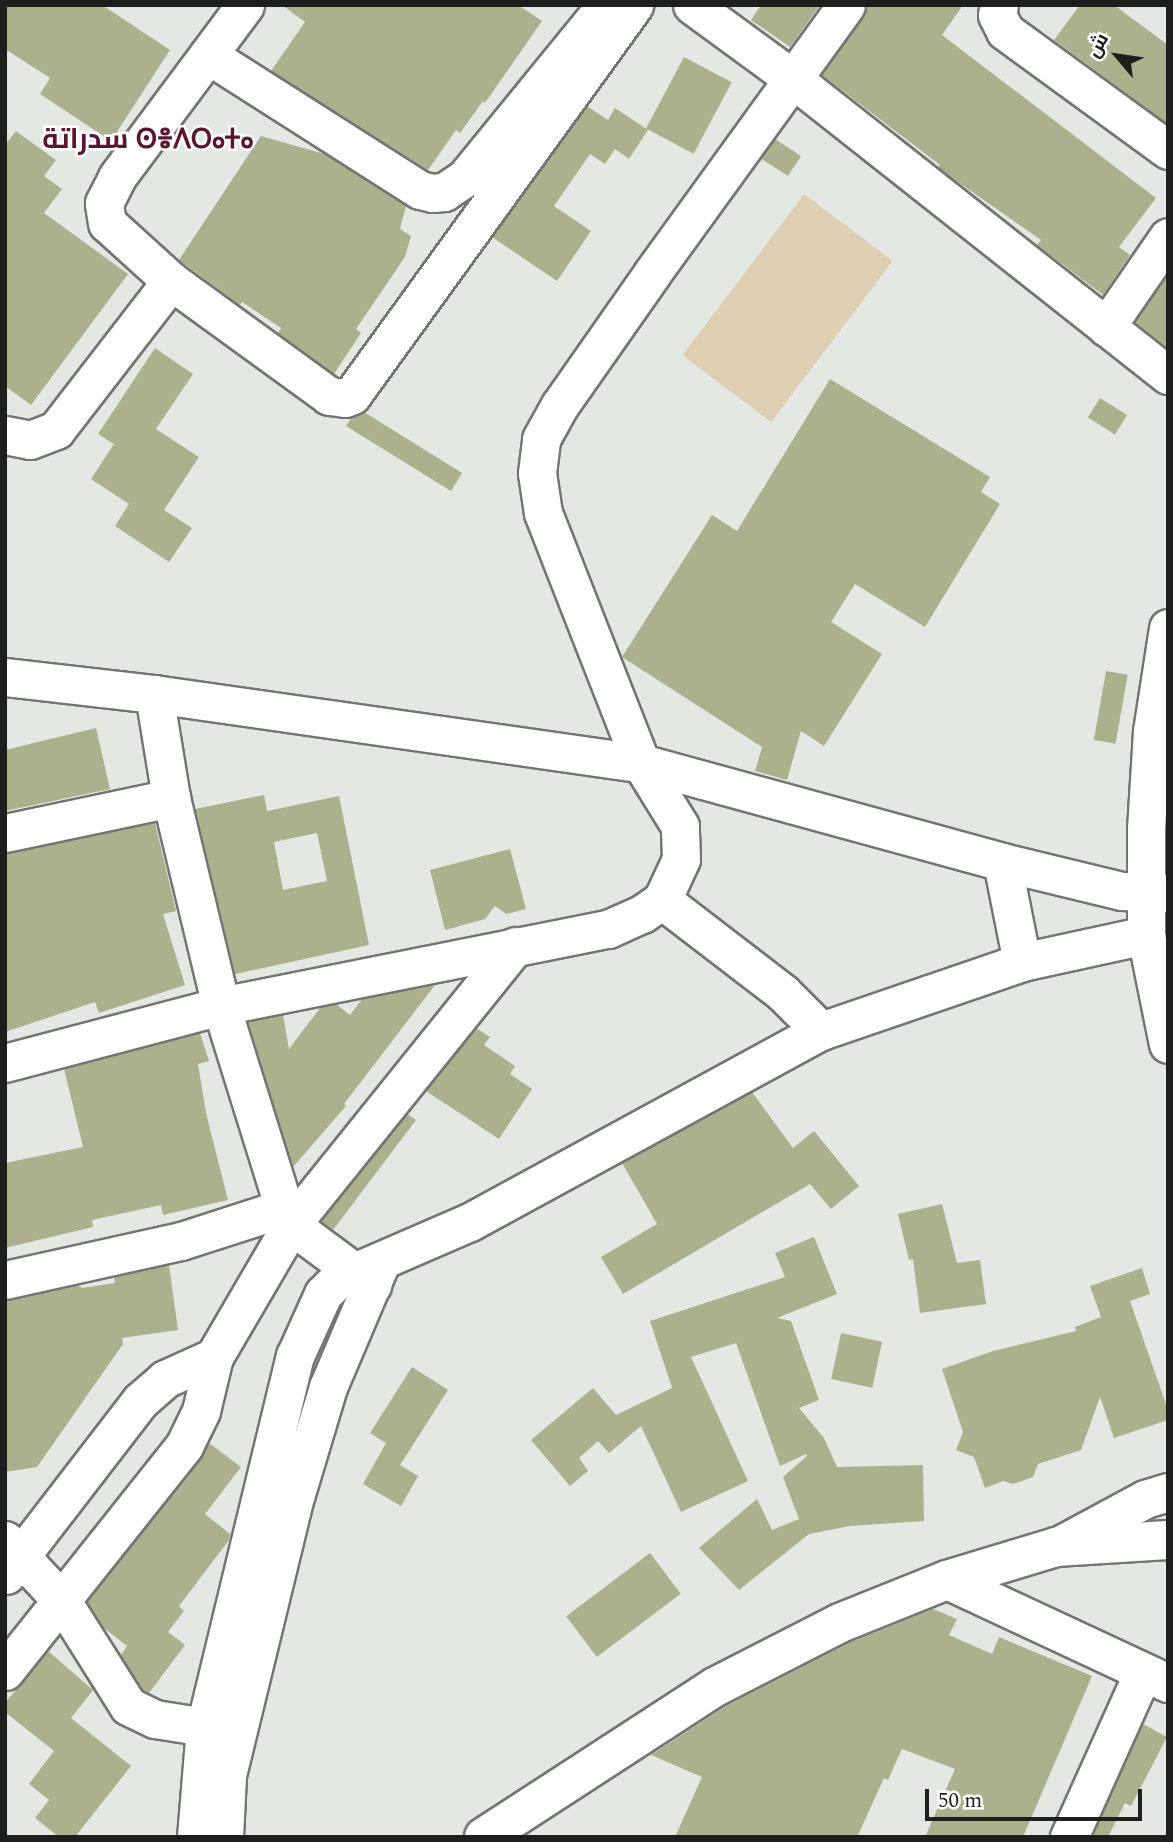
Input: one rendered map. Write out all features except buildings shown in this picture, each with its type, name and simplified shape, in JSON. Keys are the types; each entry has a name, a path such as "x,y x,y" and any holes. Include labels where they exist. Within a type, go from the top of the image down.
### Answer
{"main road":[{"path":"484,1837 715,1687 840,1623 947,1580 1056,1546 1168,1540"}],"street":[{"path":"245,5 117,177 104,203 107,223 171,281 329,396 345,398 352,395 634,5"},
{"path":"208,55 420,190 444,192 465,178 606,5"},
{"path":"692,5 793,79 1168,375"},
{"path":"5,1063 221,1006 608,929 642,914 662,900 681,859 680,826 641,763 543,513 537,473 541,439 560,405 637,294 846,5"},
{"path":"999,5 998,15 1005,31 1168,150"},
{"path":"1106,327 1168,237"},
{"path":"5,435 30,440 56,429 171,281"},
{"path":"1168,628 1152,731 1146,828 1157,894 1146,935 1168,1044"},
{"path":"5,677 153,694 641,763 1002,862 1122,891 1157,894"},
{"path":"153,694 172,799 221,1006 287,1217 369,1273"},
{"path":"5,833 172,799"},
{"path":"1002,862 1022,962"},
{"path":"662,900 783,993 821,1031"},
{"path":"196,1837 205,1727 295,1356 323,1294 338,1279 369,1273 470,1222 821,1031 1022,962 1146,935"},
{"path":"5,1671 184,1446 201,1410 214,1357 287,1217 515,946"},
{"path":"5,1280 287,1217"},
{"path":"224,1837 226,1775 295,1497 328,1387 369,1273"},
{"path":"205,1727 155,1719 128,1706 62,1601 11,1558 140,1401 165,1379 214,1357"},
{"path":"1056,1546 1145,1499 1168,1492"},
{"path":"947,1580 1155,1677 1069,1837"}],"shaded area":[{"path":"804,194 893,261 771,422 682,355"}],"district":[{"name":"سدراتة ⵙⴻⴷⵔⴰⵜⴰ","path":"148,140"}]}
